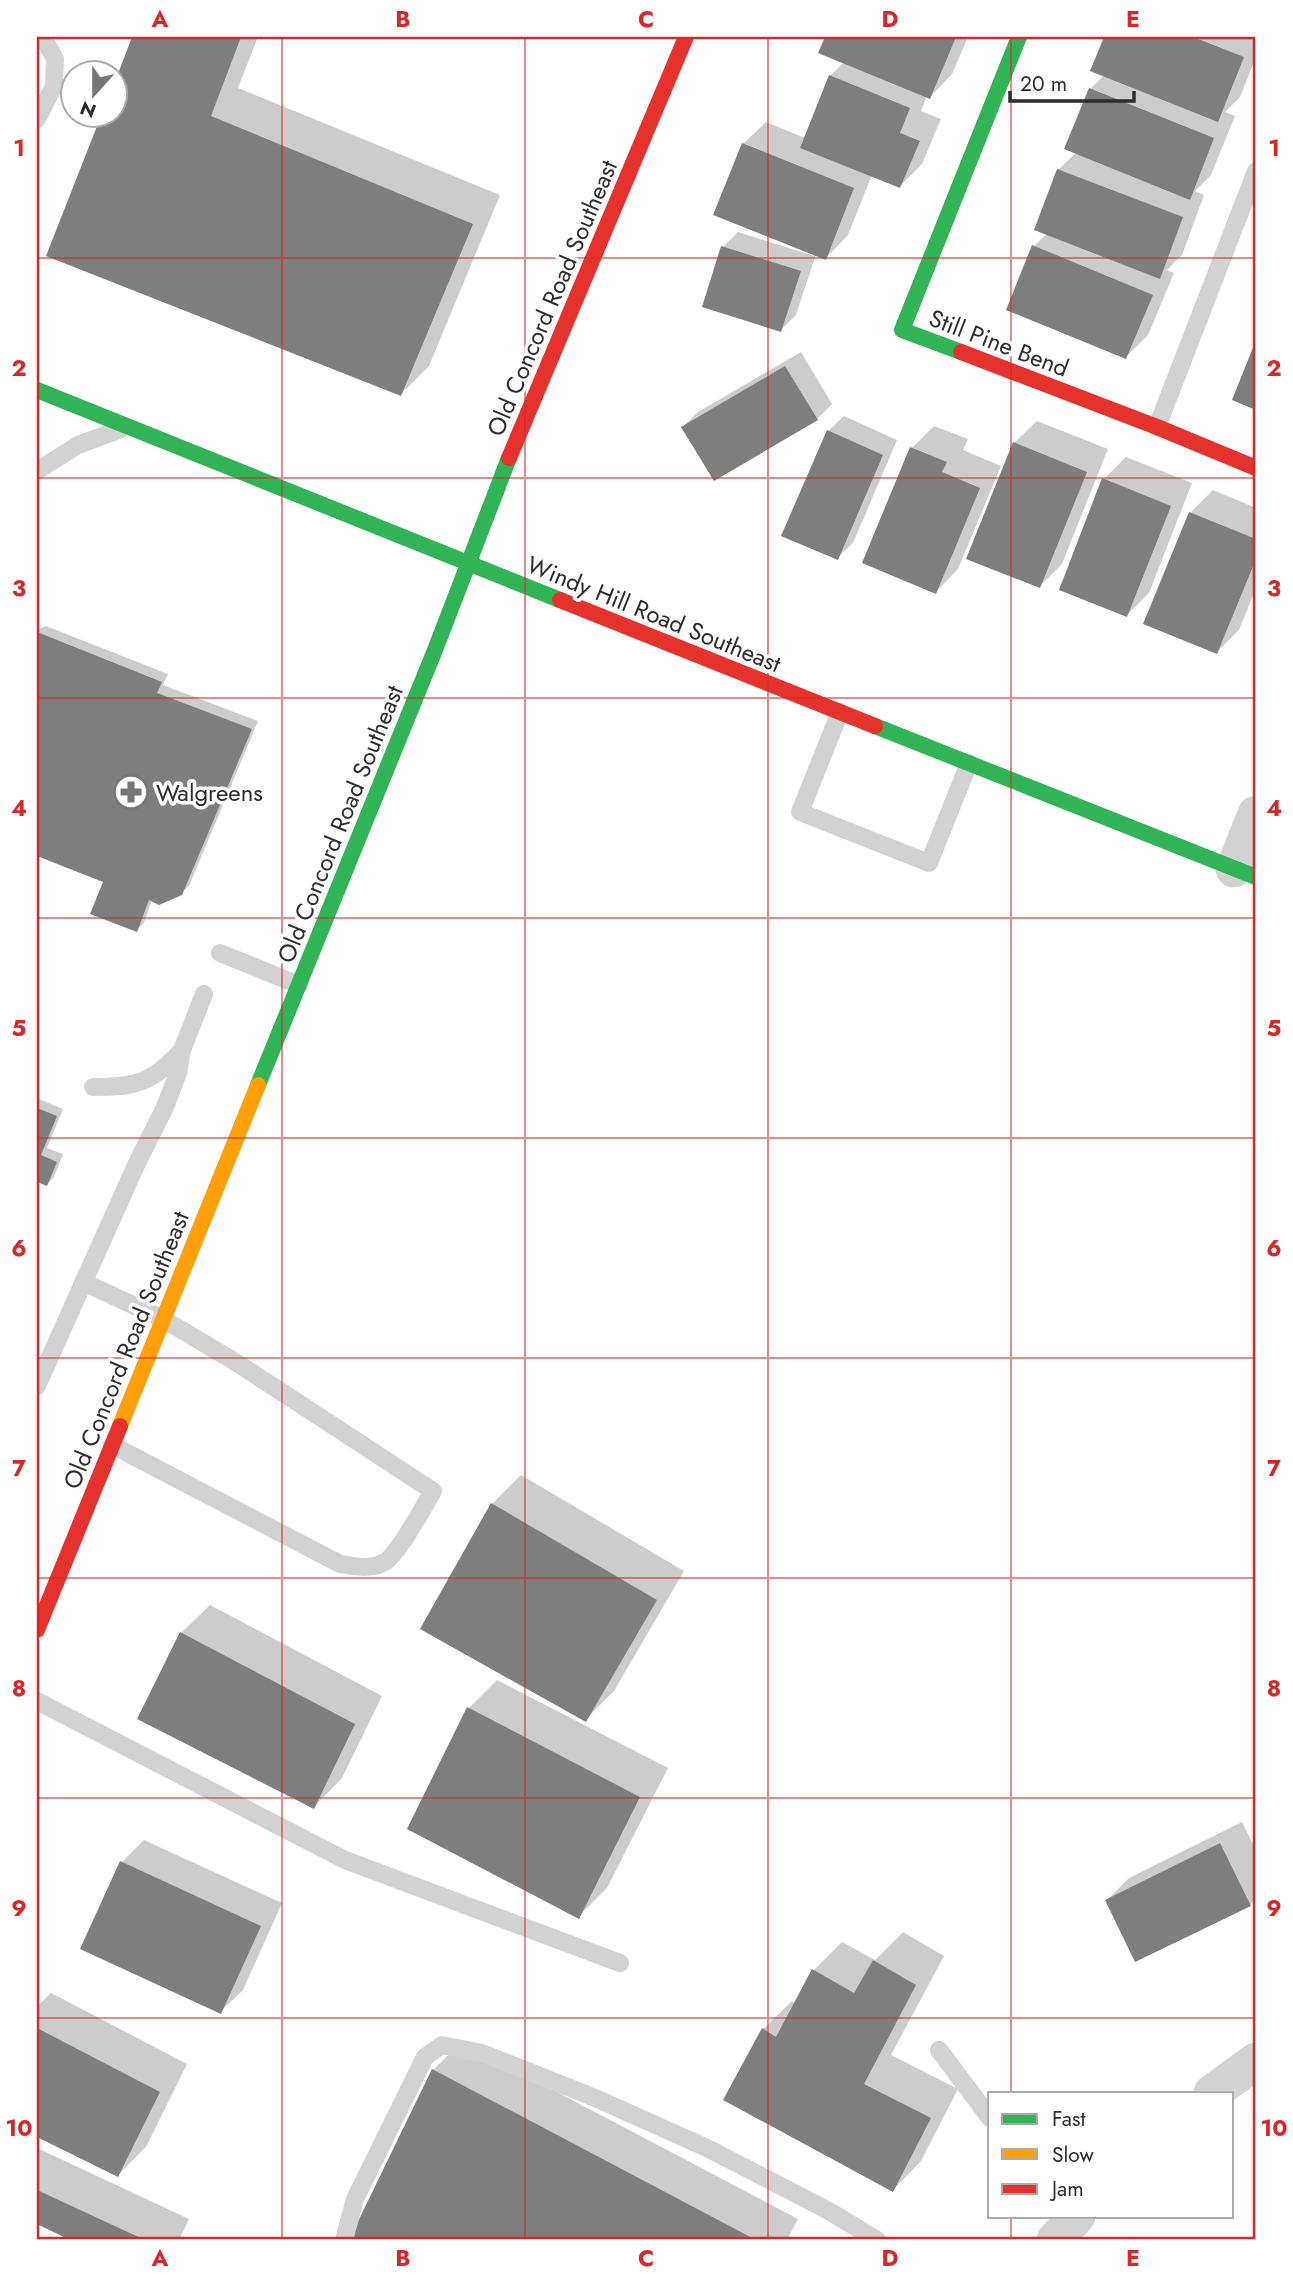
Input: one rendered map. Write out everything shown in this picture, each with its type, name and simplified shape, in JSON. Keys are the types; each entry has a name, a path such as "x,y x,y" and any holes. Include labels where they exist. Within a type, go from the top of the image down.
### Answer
{"street":[{"name":"Old Concord Road Southeast","path":"37,1630 506,466 686,37"},
{"name":"Still Pine Bend","path":"1019,37 902,330 1157,427 1256,468"},
{"name":"Windy Hill Road Southeast","path":"37,390 1245,873"},
{"path":"1245,873 1256,814"},
{"path":"1213,2092 1256,2061"}],"lane":[{"path":"37,119 54,86 55,59 43,37"},
{"path":"1157,427 1256,171"},
{"path":"37,471 78,445 129,427"},
{"path":"840,712 800,812 929,863 969,763"},
{"path":"220,953 299,985"},
{"path":"37,1386 165,1107 204,994"},
{"path":"93,1087 122,1087 146,1081 165,1069 183,1050"},
{"path":"83,1282 163,1319 237,1363 433,1491 386,1562 369,1567 340,1564 112,1445"},
{"path":"37,1701 345,1860 620,1963"},
{"path":"344,2240 355,2199 425,2057 442,2045 482,2053 606,2103 707,2148 828,2211 877,2240"},
{"path":"939,2050 988,2116"}],"building":[{"path":"132,37 241,37 211,116 473,224 401,396 46,256 96,130 130,130 130,60 123,60"},
{"path":"825,37 956,37 930,99 818,53"},
{"path":"1104,37 1193,37 1244,57 1218,122 1090,71"},
{"path":"829,75 910,108 900,133 920,141 900,188 800,148"},
{"path":"1089,88 1214,138 1190,200 1064,149"},
{"path":"742,143 854,188 826,260 713,215"},
{"path":"1057,169 1183,217 1160,279 1034,230"},
{"path":"1032,245 1153,295 1126,359 1006,310"},
{"path":"721,246 801,271 781,332 702,307"},
{"path":"1256,340 1256,410 1232,400"},
{"path":"785,366 818,420 714,481 681,427"},
{"path":"827,430 883,455 838,560 781,536"},
{"path":"1013,442 1087,472 1040,588 966,559"},
{"path":"910,447 947,462 942,472 980,488 936,594 862,563"},
{"path":"1102,478 1171,506 1127,617 1059,590"},
{"path":"1189,512 1256,539 1256,559 1217,654 1143,624"},
{"name":"Walgreens","path":"37,632 162,682 157,693 252,729 182,895 159,905 149,900 137,932 90,914 103,882 37,856"},
{"path":"37,1108 57,1116 41,1155 57,1162 47,1186 37,1182"},
{"path":"491,1503 657,1600 586,1722 420,1629"},
{"path":"180,1632 355,1724 314,1809 137,1719"},
{"path":"467,1707 640,1797 579,1919 407,1829"},
{"path":"1220,1843 1251,1906 1135,1962 1105,1900"},
{"path":"120,1861 261,1926 221,2014 80,1949"},
{"path":"873,1960 916,1985 864,2084 931,2118 893,2192 723,2100 762,2028 776,2037 812,1969 854,1993"},
{"path":"37,2028 160,2092 118,2177 37,2137"},
{"path":"432,2069 756,2240 349,2240"},
{"path":"37,2190 145,2240 70,2240 37,2224"}],"traffic: fast":[{"path":"961,352 902,330 1019,37"},
{"path":"37,390 560,600"},
{"path":"258,1085 435,650 509,458"},
{"path":"875,726 1256,877"}],"traffic: slow":[{"path":"120,1426 258,1085"}],"traffic: jam":[{"path":"509,458 686,37"},
{"path":"961,352 1256,468"},
{"path":"560,600 875,726"},
{"path":"37,1630 120,1426"}],"place":[{"name":"Walgreens","path":"131,792"}]}
